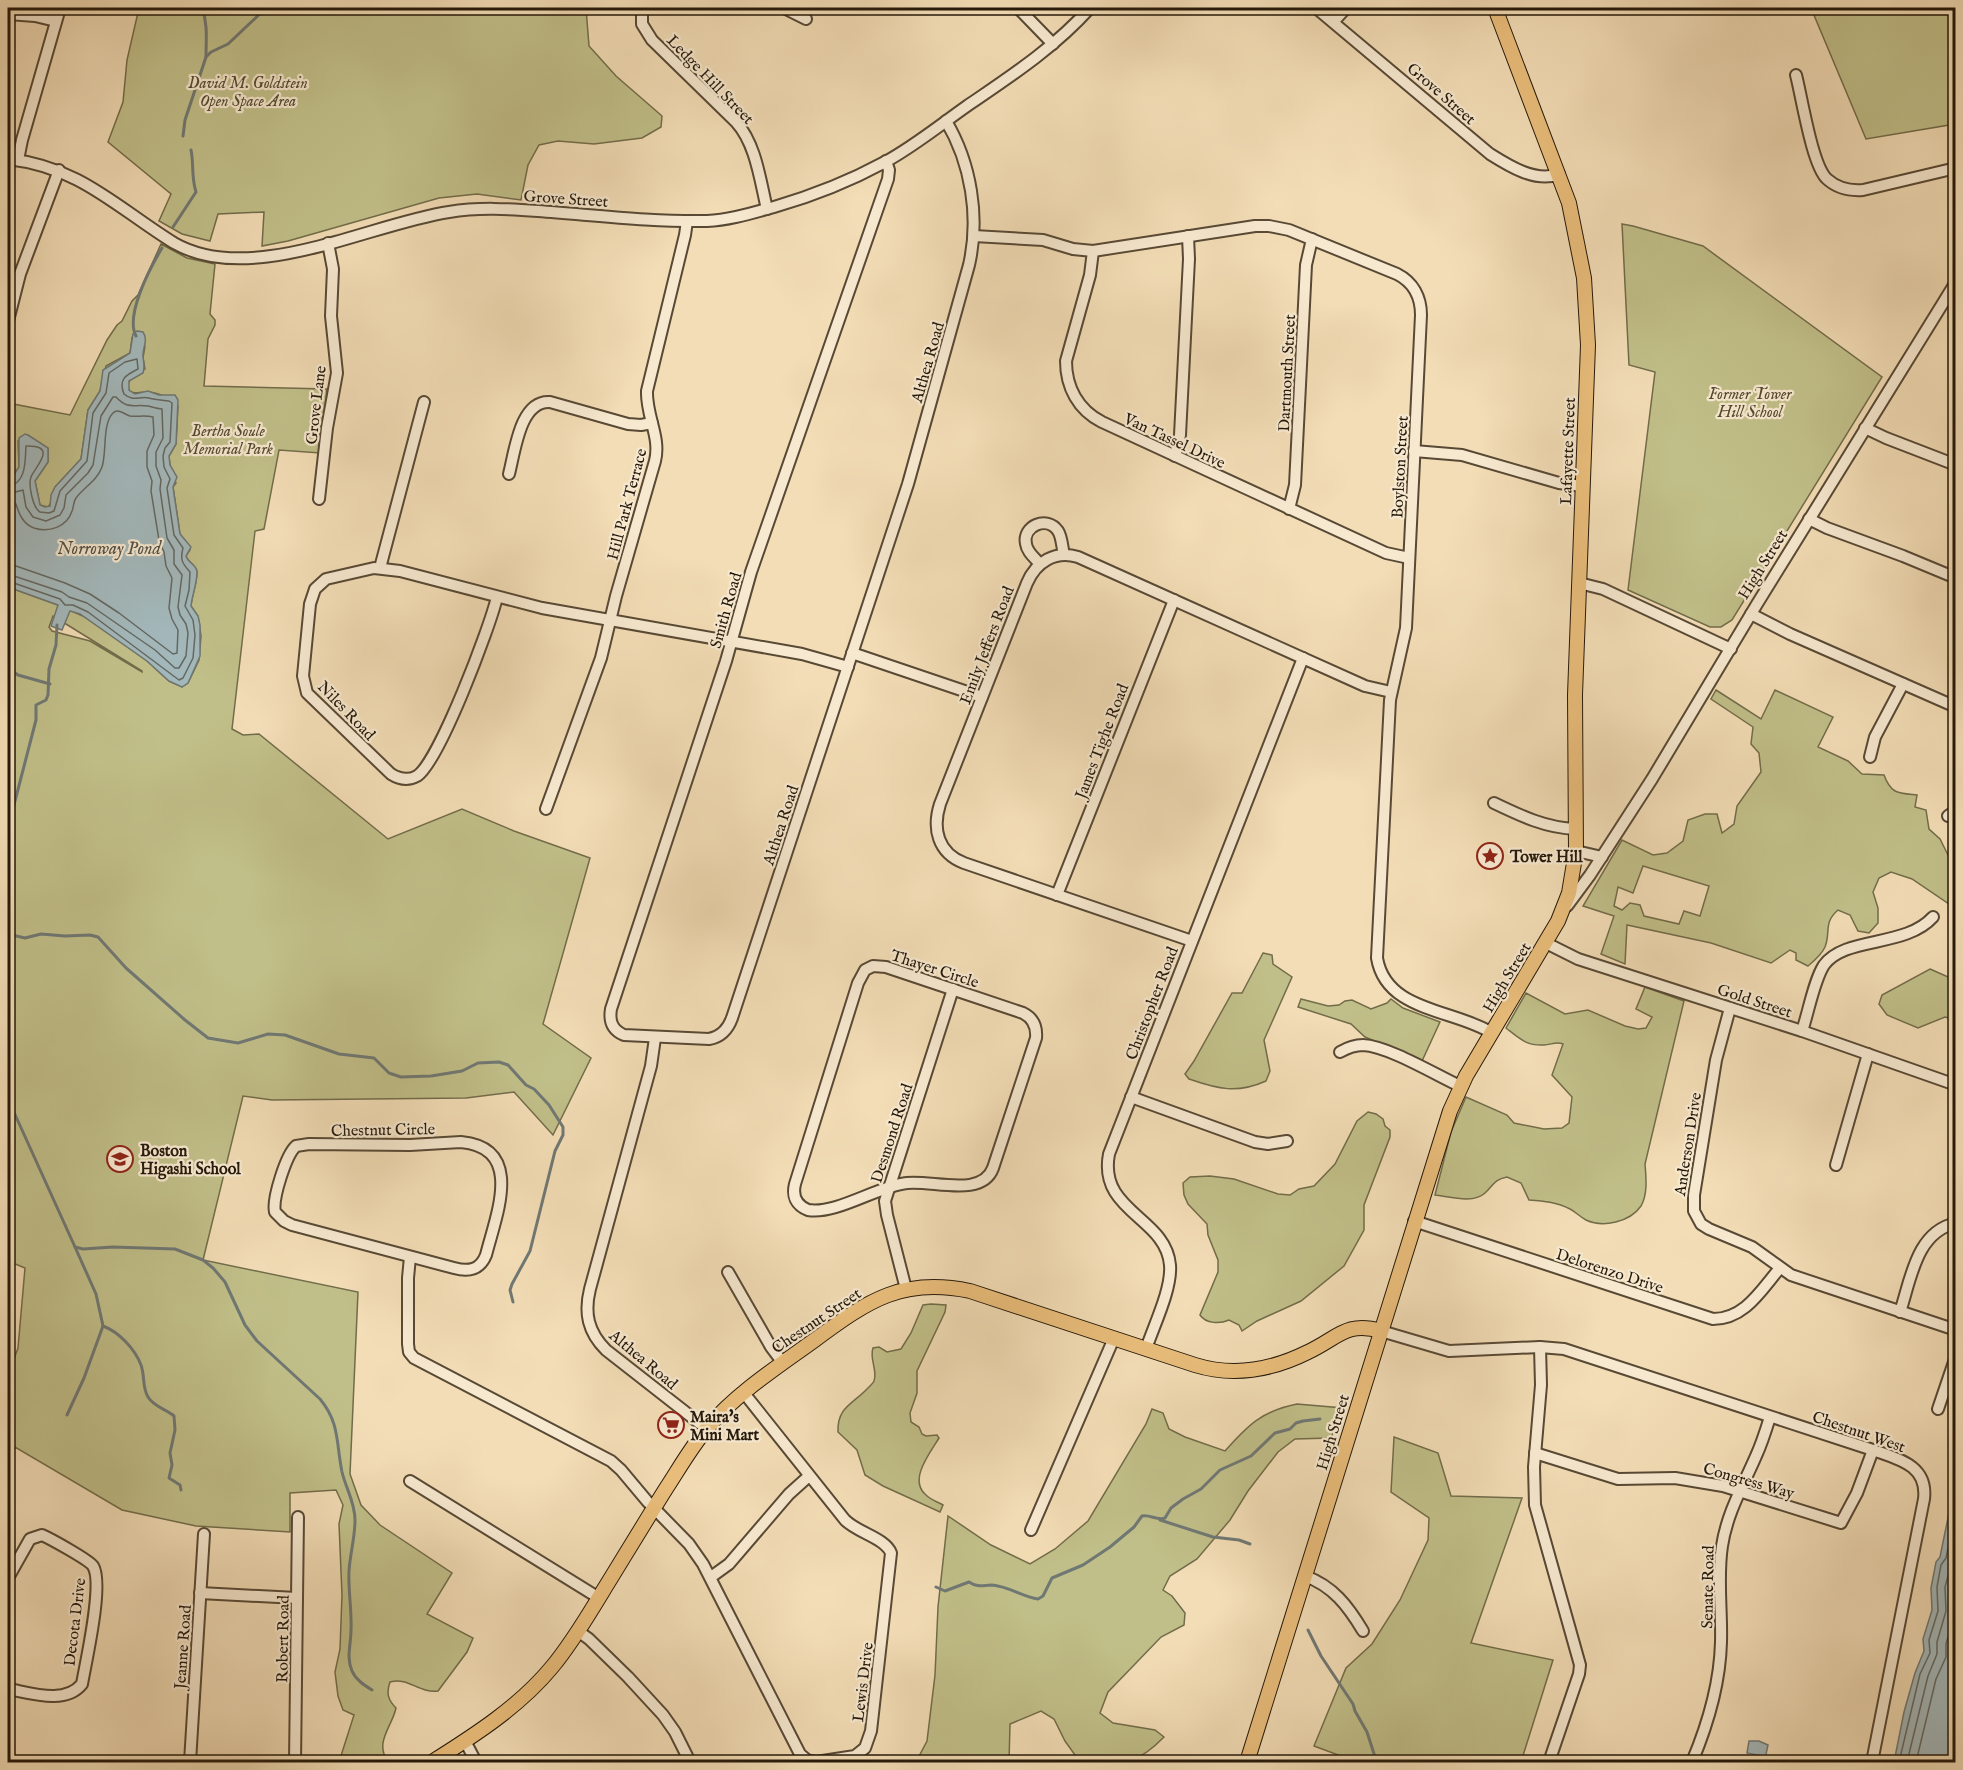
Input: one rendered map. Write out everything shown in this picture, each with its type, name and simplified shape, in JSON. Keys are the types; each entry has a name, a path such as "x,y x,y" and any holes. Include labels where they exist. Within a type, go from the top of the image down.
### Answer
{"main road":[{"name":"Lafayette Street","path":"1495,8 1559,174 1578,238 1586,298 1588,339 1575,704 1576,851 1564,909"},
{"name":"High Street","path":"1247,1762 1447,1120 1460,1086 1564,909"},
{"name":"Chestnut Street","path":"432,1762 508,1710 536,1685 560,1658 654,1508 707,1429 744,1393 783,1363 861,1307 882,1297 906,1289 936,1287 970,1291 1209,1369 1258,1370 1310,1352 1352,1328 1364,1327 1381,1331"}],"street":[{"path":"13,160 22,140 60,8"},
{"name":"Ledge Hill Street","path":"642,8 642,24 652,40 744,132 752,150 767,209"},
{"path":"784,8 806,18"},
{"path":"1017,8 1053,45"},
{"name":"Grove Street","path":"13,160 59,170 87,184 174,243 199,254 226,258 260,257 328,243 426,216 466,210 511,210 687,220 730,218 817,193 886,161 1030,63 1053,45 1090,8"},
{"name":"Grove Street","path":"1316,8 1491,154 1516,168 1538,176 1549,177 1559,174"},
{"path":"1334,21 1346,8"},
{"path":"8,14 35,16 56,21"},
{"path":"1796,75 1817,164 1827,179 1836,185 1853,190 1863,190 1956,168"},
{"name":"Althea Road","path":"707,1429 606,1350 593,1334 587,1319 586,1307 651,1066 655,1038 713,1039 729,1026 913,466 961,296 974,236 975,219 971,191 956,142 945,121"},
{"name":"Smith Road","path":"655,1038 628,1036 618,1032 611,1021 611,1009 724,667 752,572 888,179 890,170 886,161"},
{"path":"8,321 11,294 59,170"},
{"name":"Hill Park Terrace","path":"546,809 601,658 656,456 657,440 646,399 647,385 684,241 687,220"},
{"name":"Boylston Street","path":"974,236 1043,240 1080,250 1093,251 1255,226 1269,226 1283,228 1312,239 1402,277 1411,284 1417,294 1421,315 1405,636 1391,692 1377,944 1378,965 1386,982 1400,996 1471,1022 1492,1033"},
{"path":"1175,456 1180,435 1189,259 1188,236"},
{"name":"Dartmouth Street","path":"1289,508 1295,485 1306,265 1312,239"},
{"name":"Grove Lane","path":"319,499 327,428 337,373 331,316 333,269 328,243"},
{"name":"Van Tassel Drive","path":"1093,251 1091,269 1067,355 1066,374 1070,387 1082,408 1096,420 1386,553 1409,558"},
{"name":"High Street","path":"1564,909 1602,857 1667,755 1809,519 1956,282"},
{"path":"380,568 424,402"},
{"path":"509,474 524,418 537,404 550,402 628,424 652,423"},
{"path":"1865,428 1956,465"},
{"path":"1414,451 1469,456 1559,483 1582,486"},
{"path":"1809,519 1956,578"},
{"path":"1064,555 1056,529 1045,523 1035,525 1027,532 1025,542 1040,564 1049,558 1064,555 1083,559 1365,686 1391,692"},
{"name":"Emily Jeffers Road","path":"1040,564 1027,583 938,810 936,829 939,840 959,861 1192,941"},
{"name":"Niles Road","path":"497,597 443,736 419,775 410,779 400,778 386,770 307,693 303,681 310,604 315,588 321,581 330,578 380,568 400,571 497,597 811,656 848,667"},
{"path":"1579,583 1603,589 1731,649"},
{"name":"James Tighe Road","path":"1058,895 1174,600"},
{"path":"1751,614 1790,634 1956,707"},
{"path":"852,653 982,697"},
{"name":"Christopher Road","path":"1146,1349 1165,1294 1170,1268 1168,1256 1163,1244 1151,1230 1117,1197 1108,1177 1108,1154 1303,658"},
{"path":"1870,757 1875,737 1903,684"},
{"path":"1494,803 1540,823 1576,829"},
{"path":"1576,851 1602,857"},
{"path":"1802,1031 1821,971 1828,961 1844,951 1915,931 1932,916"},
{"name":"Gold Street","path":"1546,943 1569,955 1802,1031 1956,1085"},
{"name":"Thayer Circle","path":"873,966 882,966 953,989 1027,1015 1036,1030 1035,1043 993,1168 986,1179 970,1185 912,1182 821,1210 804,1209 794,1197 795,1184 862,974 873,966"},
{"name":"Desmond Road","path":"906,1289 885,1210 885,1201 953,989"},
{"name":"Anderson Drive","path":"1730,1008 1714,1071 1694,1195 1694,1211 1698,1220 1705,1227 1752,1247 1797,1278 1956,1330"},
{"path":"1340,1052 1356,1046 1374,1047 1460,1086"},
{"path":"1836,1165 1868,1054"},
{"path":"1131,1097 1256,1142 1268,1144 1287,1141"},
{"name":"Chestnut Circle","path":"461,1142 478,1145 488,1151 500,1168 502,1185 483,1262 476,1268 463,1270 410,1257 280,1219 275,1212 275,1201 293,1149 305,1144 401,1145 461,1142"},
{"name":"Delorenzo Drive","path":"1414,1221 1713,1318 1724,1318 1739,1313 1748,1306 1780,1268"},
{"path":"1900,1312 1923,1246 1935,1232 1956,1222"},
{"path":"410,1257 408,1344 414,1358 605,1457 621,1470 654,1508"},
{"path":"728,1272 771,1347 783,1363"},
{"name":"Chestnut West","path":"1381,1331 1449,1351 1540,1347 1571,1350 1910,1464 1919,1475 1925,1489 1872,1762"},
{"path":"1031,1530 1114,1338"},
{"path":"1540,1347 1541,1385 1535,1453 1535,1505 1580,1665 1549,1762"},
{"path":"1938,1409 1956,1356"},
{"name":"Lewis Drive","path":"654,1508 694,1551 711,1577 800,1754 807,1760 816,1762 855,1756 862,1752 867,1745 871,1731 891,1553 885,1543 862,1533 845,1520 744,1393"},
{"name":"Senate Road","path":"1692,1762 1708,1722 1721,1652 1719,1580 1721,1552 1729,1515 1759,1449 1770,1417"},
{"name":"Congress Way","path":"1535,1453 1618,1479 1682,1479 1739,1491 1841,1523 1857,1493 1873,1450"},
{"path":"711,1577 729,1564 789,1494 809,1476"},
{"path":"410,1481 599,1598"},
{"name":"Robert Road","path":"295,1762 298,1517"},
{"name":"Jeanne Road","path":"190,1762 204,1534"},
{"name":"Decota Drive","path":"8,1578 30,1539 42,1535 92,1564 97,1575 96,1596 82,1684 76,1692 52,1696 8,1689"},
{"path":"1305,1576 1335,1593 1351,1611 1363,1631"},
{"path":"200,1593 297,1598"},
{"path":"578,1631 628,1677 663,1715 675,1732 690,1762"},
{"path":"465,1741 476,1762"}],"green space":[{"name":"David M. Goldstein Open Space Area","path":"139,8 586,8 589,46 616,76 662,116 661,127 642,138 594,144 558,141 539,145 528,165 521,200 477,194 439,198 288,241 262,246 264,212 218,214 210,241 182,234 159,221 171,194 108,142 123,102 127,60"},
{"path":"1811,8 1955,8 1955,124 1866,139"},
{"name":"Former Tower Hill School","path":"1622,224 1703,246 1882,377 1732,620 1721,627 1710,627 1628,590 1655,372 1629,365"},
{"name":"Bertha Soule Memorial Park","path":"161,244 187,258 215,264 210,314 215,320 215,325 208,339 204,386 327,389 320,453 279,450 264,529 255,531 232,729 243,735 259,734 388,839 462,809 514,831 590,858 543,1024 591,1058 553,1135 514,1092 466,1098 272,1100 243,1096 203,1260 358,1292 350,1474 361,1505 380,1525 452,1573 427,1614 473,1638 467,1652 438,1691 425,1690 403,1682 390,1682 388,1696 396,1708 383,1741 384,1755 388,1762 339,1762 354,1715 343,1710 338,1696 335,1672 340,1649 342,1595 339,1524 343,1505 336,1490 290,1493 290,1532 196,1526 122,1510 15,1447 8,1459 8,1375 18,1348 25,1268 8,1261 8,587 85,617 147,661 169,681 182,687 188,683 199,660 201,636 198,616 191,606 197,570 186,556 190,550 180,534 173,487 176,483 169,456 176,444 178,406 155,393 130,392 127,385 132,377 145,369 143,358 145,346 132,338 130,353 106,366 100,391 88,410 81,459 55,487 48,507 40,505 35,481 48,462 48,449 27,435 18,441 19,467 8,484 8,403 70,415 107,340 138,295","holes":["53,616 142,671 90,641 52,631 49,627"]},
{"path":"1716,690 1761,719 1775,690 1833,717 1818,747 1848,761 1862,774 1884,775 1889,786 1896,791 1917,795 1915,807 1926,810 1929,829 1940,839 1948,855 1955,858 1955,908 1912,879 1891,872 1879,878 1873,892 1878,908 1878,923 1869,933 1858,931 1850,915 1838,910 1830,919 1824,950 1808,966 1796,960 1796,953 1790,950 1771,963 1711,943 1627,925 1625,964 1601,954 1614,916 1583,906 1622,840 1653,855 1667,853 1683,841 1688,820 1705,814 1717,814 1722,833 1734,824 1737,806 1761,772 1759,753 1751,744 1753,727 1711,699","holes":["1643,866 1709,886 1700,916 1684,911 1679,924 1644,916 1640,905 1630,903 1622,910 1614,906 1618,887 1633,893"]},
{"path":"1263,953 1272,955 1273,964 1292,977 1264,1040 1270,1071 1266,1081 1246,1088 1228,1089 1189,1079 1185,1074 1232,993 1242,993"},
{"path":"1930,969 1955,980 1955,1020 1945,1017 1918,1028 1887,1015 1879,1004 1882,995"},
{"path":"1645,987 1684,1001 1645,1164 1645,1196 1636,1212 1616,1222 1593,1222 1560,1205 1529,1200 1521,1183 1507,1177 1497,1181 1485,1193 1474,1198 1462,1199 1435,1195 1451,1132 1466,1097 1507,1115 1514,1123 1544,1129 1562,1128 1569,1123 1572,1097 1552,1075 1563,1044 1532,1044 1523,1041 1506,1028 1526,993 1565,1014 1588,1010 1625,1026 1638,1029 1646,1028 1652,1017 1636,1009"},
{"path":"1301,999 1328,1006 1352,1000 1371,1009 1391,999 1403,1008 1440,1022 1422,1061 1365,1037 1351,1024 1298,1007"},
{"path":"1368,1112 1383,1119 1385,1126 1390,1130 1390,1137 1364,1205 1364,1230 1344,1266 1301,1301 1257,1321 1242,1331 1239,1325 1229,1320 1213,1322 1203,1318 1200,1315 1218,1272 1218,1260 1208,1235 1207,1224 1188,1204 1184,1195 1183,1183 1190,1177 1210,1176 1234,1179 1278,1194 1290,1195 1299,1189 1314,1186 1335,1164 1357,1121"},
{"path":"923,1305 946,1305 945,1312 917,1371 917,1393 910,1413 911,1422 919,1427 922,1434 937,1435 939,1438 922,1466 919,1482 926,1495 943,1505 940,1512 883,1486 865,1475 857,1450 838,1432 838,1424 843,1411 874,1382 873,1348 879,1347 887,1352 901,1349"},
{"path":"1297,1404 1343,1408 1331,1438 1295,1439 1278,1452 1248,1491 1230,1520 1197,1559 1170,1576 1163,1590 1172,1596 1185,1613 1184,1625 1161,1637 1108,1692 1100,1713 1113,1723 1155,1730 1164,1737 1144,1754 1126,1762 1080,1762 1065,1741 1054,1719 1041,1711 1010,1724 1009,1762 916,1762 927,1741 935,1675 938,1607 948,1516 991,1545 1030,1564 1055,1549 1088,1521 1146,1424 1152,1409 1163,1413 1169,1429 1225,1451 1256,1420 1274,1411"},
{"path":"1394,1437 1438,1453 1451,1496 1522,1498 1471,1643 1553,1660 1521,1762 1357,1762 1314,1746 1346,1668 1372,1644 1400,1600 1428,1540 1429,1518 1391,1492"}],"water":[{"name":"Norroway Pond","path":"137,331 143,332 145,338 144,369 143,373 129,381 129,390 135,394 148,391 159,395 175,395 178,400 176,444 169,456 170,465 177,477 173,487 180,534 191,547 186,556 197,570 191,606 198,616 200,625 200,656 188,683 182,687 169,681 147,661 80,614 70,611 62,630 51,626 58,605 8,587 8,484 19,467 19,438 25,434 28,435 48,448 48,462 35,481 40,505 50,506 51,495 55,487 81,459 88,410 100,391 103,370 130,353 133,334"},
{"path":"1950,1478 1956,1484 1955,1762 1894,1762 1904,1712 1924,1651 1923,1639 1932,1610 1931,1588 1953,1493"},
{"path":"1749,1741 1759,1741 1768,1745 1765,1759 1762,1756 1747,1753"}],"waterway":[{"path":"202,8 206,26 206,57"},
{"path":"183,136 185,120 206,57 228,44 266,8"},
{"path":"173,227 196,192 191,150"},
{"path":"136,336 133,327 136,304 151,267 162,248"},
{"path":"8,828 36,720 36,705 46,700 48,695 49,669 56,645 57,625"},
{"path":"8,668 18,675 50,684"},
{"path":"8,937 12,935 25,938 41,934 98,937 126,968 208,1038 238,1043 268,1034 285,1035 339,1054 374,1058 389,1073 401,1077 431,1076 462,1071 478,1063 499,1062 508,1065 549,1105 563,1127 563,1135 555,1151 530,1251 510,1290 513,1302"},
{"path":"8,1099 75,1247 83,1249 113,1247 175,1249 203,1260 225,1282 245,1325 257,1341 320,1399 331,1416 342,1472 355,1513 349,1571 351,1623 349,1661 356,1677 372,1690"},
{"path":"75,1247 96,1294 103,1326 126,1342 135,1353 141,1365 148,1397 157,1406 174,1416 175,1430 170,1453 172,1465 169,1478 180,1485 181,1490"},
{"path":"67,1415 84,1378 103,1326"},
{"path":"936,1587 945,1591 969,1582 978,1586 998,1586 1038,1599 1043,1596 1052,1578 1083,1565 1110,1547 1134,1527 1142,1516 1165,1518 1171,1508 1201,1489 1220,1470 1251,1456 1275,1433 1290,1429 1296,1423 1320,1419"},
{"path":"1160,1520 1213,1537 1239,1540 1250,1544"},
{"path":"1308,1630 1321,1656 1353,1704 1367,1732 1376,1760 1379,1762"}],"place":[{"name":"Tower Hill","path":"1490,856"},
{"name":"Boston Higashi School","path":"120,1159"},
{"name":"Maira's Mini Mart","path":"671,1425"}]}
